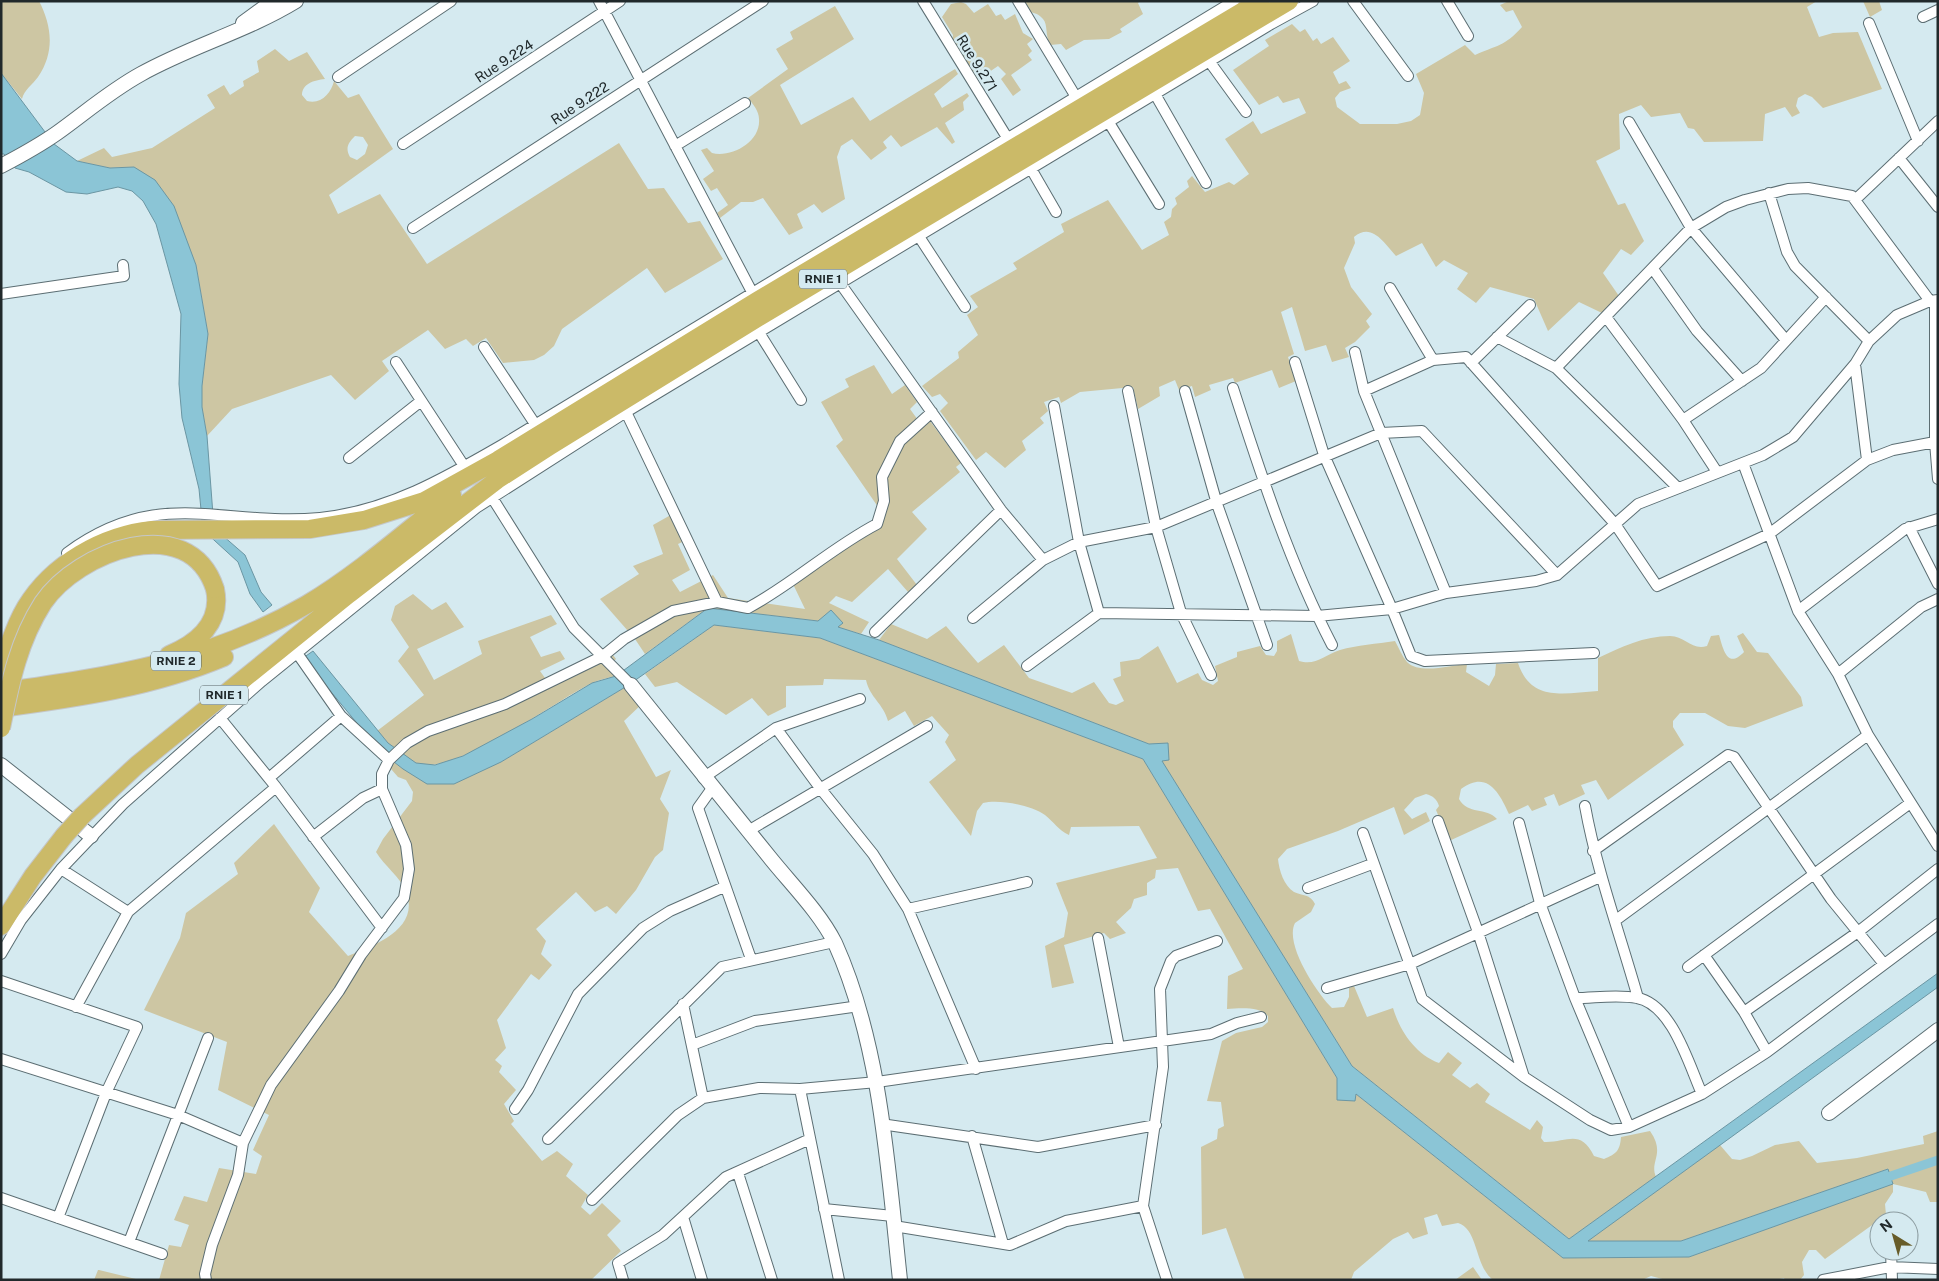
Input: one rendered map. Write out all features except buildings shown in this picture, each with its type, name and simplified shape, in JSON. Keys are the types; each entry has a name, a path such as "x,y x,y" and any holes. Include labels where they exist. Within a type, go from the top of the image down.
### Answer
{"highway":[{"name":"RNIE 1","path":"1,671 10,643 26,607 51,577 83,553 101,544 135,532 310,529 383,515 424,501 498,460 773,291 1260,1"},
{"name":"RNIE 1","path":"1,926 33,876 64,836 82,816 137,765 349,594 478,494 550,446 790,299 1289,1"},
{"path":"498,460 518,435"},
{"name":"RNIE 2","path":"1,692 132,672 205,652 260,629 307,604 364,565 498,460"},
{"path":"1,728 16,658 24,639 44,602 66,578 114,552 152,545 178,547 189,552 208,570 215,589 217,608 213,621 205,632 174,653 132,672"},
{"name":"RNIE 2","path":"1,708 93,696 172,676 212,662 264,639 349,594"}],"street":[{"path":"233,32 273,1"},
{"path":"6,164 55,134 121,85 233,32 266,19 296,1"},
{"path":"338,77 451,1"},
{"path":"599,1 752,292"},
{"name":"Rue 9.224","path":"403,144 620,1"},
{"name":"Rue 9.222","path":"413,228 763,1"},
{"name":"Rue 9.271","path":"923,1 1008,139"},
{"path":"1018,1 1076,97"},
{"path":"1,648 10,624 36,583 62,557 81,543 116,525 156,514 212,513 283,519 320,518 346,514 396,500 432,484 518,435 1008,139 1222,4 1234,1"},
{"path":"1,954 21,920 61,869 91,836 220,718 465,516 544,463 758,331 1030,167 1313,1"},
{"path":"1353,1 1408,76"},
{"path":"1447,1 1468,36"},
{"path":"1923,17 1938,10"},
{"path":"1869,23 1918,141"},
{"path":"1209,61 1246,112"},
{"path":"1155,94 1206,184"},
{"path":"675,146 744,103"},
{"path":"1108,121 1159,204"},
{"path":"1855,200 1938,121"},
{"path":"1629,122 1691,228 1785,340"},
{"path":"1899,158 1938,207"},
{"path":"1030,167 1056,212"},
{"path":"1556,368 1691,228 1726,207 1768,193 1808,188 1852,196 1934,301 1935,442 1938,479"},
{"path":"1768,193 1787,252 1794,266 1869,341"},
{"path":"918,234 965,307"},
{"path":"1,294 124,276 123,265"},
{"path":"1653,269 1697,331 1742,381"},
{"path":"840,283 1001,510 1043,560"},
{"path":"1390,288 1433,360"},
{"path":"1683,420 1761,368 1826,297"},
{"path":"1027,666 1098,613 1317,616 1392,609 1446,593 1536,582 1557,575 1638,504 1763,455 1793,437 1855,364 1869,341 1896,315 1934,301"},
{"path":"1472,363 1530,305"},
{"path":"1606,317 1683,420 1717,472"},
{"path":"758,331 801,400"},
{"path":"1498,337 1556,368 1678,488"},
{"path":"484,347 535,424"},
{"path":"1355,352 1364,391 1446,593"},
{"path":"1364,391 1433,360 1466,357 1615,524 1657,586 1769,534 1867,460 1893,450 1935,442"},
{"path":"396,362 464,466"},
{"path":"1295,362 1324,455 1411,656 1418,660 1594,653"},
{"path":"1855,364 1867,460"},
{"path":"1233,388 1264,484 1317,616 1332,645"},
{"path":"1185,391 1217,504 1267,646"},
{"path":"1128,392 1156,527 1181,613 1210,675"},
{"path":"349,458 421,400"},
{"path":"1054,406 1079,542 1098,613"},
{"path":"626,412 717,602"},
{"path":"206,1280 205,1274 212,1245 238,1174 243,1143 276,1077 404,898 409,870 406,845 382,789 382,774 389,760 407,743 428,731 505,704 603,656 624,639 673,611 717,602 748,608 771,596 850,538 877,524 884,501 882,477 900,441 932,412"},
{"path":"973,618 1043,560 1079,542 1156,527 1217,504 1324,455 1381,433 1422,431 1557,575"},
{"path":"1743,463 1798,611 1838,674 1868,735 1909,804 1938,846"},
{"path":"493,499 574,628 631,684 814,913 834,942 859,1006 877,1082 900,1280"},
{"path":"875,632 1001,510"},
{"path":"1798,611 1909,527 1938,518"},
{"path":"1909,527 1938,584"},
{"path":"1838,674 1921,607 1938,599"},
{"path":"297,653 341,716 389,760"},
{"path":"751,960 698,808 708,782 776,728 860,698"},
{"path":"269,778 341,716"},
{"path":"220,718 276,787 382,928"},
{"path":"748,831 926,726"},
{"path":"776,728 820,788 873,854 908,909 976,1069"},
{"path":"1616,920 1868,735"},
{"path":"1593,851 1728,755 1734,757 1768,810 1814,874 1884,964"},
{"path":"1,765 91,836"},
{"path":"76,1007 128,912 276,787"},
{"path":"313,837 363,798 382,789"},
{"path":"1688,967 1909,804"},
{"path":"1585,806 1600,877 1616,920 1638,998"},
{"path":"1438,821 1478,932 1524,1077"},
{"path":"1519,823 1540,903 1575,998 1629,1127"},
{"path":"1363,833 1372,864 1422,999 1524,1077 1590,1120 1611,1130 1629,1127 1702,1094 1767,1052 1938,924"},
{"path":"1308,888 1372,864"},
{"path":"61,869 128,912"},
{"path":"1744,1012 1858,932 1938,869"},
{"path":"1327,988 1410,964 1600,877"},
{"path":"908,909 1027,882"},
{"path":"515,1109 528,1090 578,994 643,928 670,911 724,887"},
{"path":"1098,938 1119,1047"},
{"path":"1154,1280 1166,1279 1144,1206 1163,1067 1160,988 1171,961 1182,952 1217,941"},
{"path":"548,1139 722,967 834,942"},
{"path":"1704,955 1744,1012 1767,1052"},
{"path":"1,981 137,1027 106,1093 58,1218"},
{"path":"1575,998 1638,998 1657,1007 1674,1032 1702,1094"},
{"path":"683,1004 703,1098"},
{"path":"692,1045 741,1025 756,1021 859,1006"},
{"path":"592,1200 678,1115 703,1098 759,1088 800,1088 877,1082 976,1069 1211,1034 1237,1023 1261,1017"},
{"path":"1830,1114 1938,1030"},
{"path":"129,1242 208,1038"},
{"path":"1,1059 178,1115 243,1143"},
{"path":"800,1088 839,1280"},
{"path":"881,1124 1038,1147 1156,1125"},
{"path":"972,1136 1003,1244"},
{"path":"623,1280 618,1264 663,1234 715,1186 738,1172 810,1139"},
{"path":"738,1172 772,1280"},
{"path":"1,1198 162,1254"},
{"path":"824,1209 1010,1244 1066,1221 1144,1206"},
{"path":"683,1217 702,1280"},
{"path":"1890,1261 1892,1280"},
{"path":"1824,1280 1890,1267 1938,1269"}],"shaded area":[{"path":"1,1 39,1 49,29 50,39 47,58 38,77 22,99 1,73"},
{"path":"1023,1 1140,1 1138,3 1143,14 1120,29 1122,32 1109,39 1084,40 1066,50 1061,44 1050,45 1045,21 1040,16 1031,12"},
{"path":"1509,1 1817,1 1807,7 1819,37 1833,33 1858,32 1882,89 1823,108 1812,97 1805,94 1798,98 1796,106 1800,113 1792,117 1785,107 1765,114 1763,141 1704,142 1694,129 1688,128 1680,113 1651,117 1641,105 1619,114 1620,149 1596,161 1618,205 1625,203 1644,241 1631,255 1621,249 1603,273 1619,296 1602,313 1579,302 1548,331 1534,299 1490,287 1476,303 1457,289 1468,273 1444,260 1436,267 1422,243 1396,256 1377,236 1372,233 1360,233 1354,237 1355,243 1344,268 1351,287 1372,314 1366,321 1370,327 1355,342 1345,348 1349,357 1332,362 1326,345 1305,351 1292,307 1281,312 1294,354 1288,357 1296,381 1279,388 1272,370 1235,383 1233,378 1209,385 1211,390 1195,397 1192,386 1179,390 1175,380 1159,387 1160,396 1138,409 1133,387 1080,392 1061,403 1059,397 1044,402 1048,411 1040,418 1044,423 1022,441 1026,450 1005,468 986,452 976,460 940,411 948,403 940,394 932,397 922,386 959,358 958,352 978,335 967,315 978,307 970,296 1017,269 1013,263 1064,232 1061,224 1108,200 1142,250 1169,235 1164,222 1171,217 1172,209 1177,204 1175,198 1189,187 1187,181 1192,176 1205,192 1229,182 1234,185 1249,174 1225,139 1253,121 1261,134 1306,113 1299,98 1283,103 1278,96 1259,105 1233,70 1269,46 1265,40 1292,24 1300,32 1305,29 1313,41 1317,38 1321,44 1333,37 1350,61 1333,72 1339,84 1346,81 1351,88 1340,92 1335,98 1337,107 1360,124 1397,124 1411,121 1420,115 1424,93 1416,74 1465,45 1475,55 1500,45 1522,27 1513,10 1506,12 1500,5"},
{"path":"1863,1 1879,1 1882,10 1870,17"},
{"path":"961,2 966,4 974,13 988,4 996,16 1001,14 1005,20 1015,14 1023,33 1033,39 1027,44 1032,51 1028,55 1032,60 1011,75 1021,90 1013,96 1001,79 1006,74 998,66 976,81 952,43 953,35 942,17 951,4"},
{"path":"835,6 854,39 780,85 801,125 853,97 870,121 955,69 958,74 934,94 942,108 967,93 969,96 963,102 964,110 945,123 955,142 952,144 937,127 901,147 891,135 883,142 887,148 871,160 852,139 841,146 837,157 845,199 822,213 814,204 797,214 803,228 789,235 763,198 753,202 741,202 720,218 717,213 728,205 717,188 711,191 703,179 714,171 701,150 707,148 712,153 728,153 736,151 750,141 758,127 759,116 748,98 788,69 776,49 793,39 790,32"},
{"path":"275,49 289,61 307,52 325,79 306,85 302,95 307,101 321,100 328,94 334,81 348,98 359,94 393,149 329,195 338,214 380,194 427,264 619,143 648,189 664,188 688,223 700,221 723,259 665,293 647,268 562,329 554,346 544,355 534,360 503,363 486,338 473,346 466,339 445,349 428,330 382,361 389,371 355,400 331,375 232,409 207,436 202,408 202,386 208,334 196,265 134,167 110,168 77,161 104,148 112,157 152,148 215,108 207,95 224,85 230,95 244,86 243,81 259,72 257,61","holes":["355,136 363,137 368,145 365,154 357,160 350,157 348,146 351,141"]},
{"path":"874,365 892,394 905,385 917,402 910,409 923,427 930,421 961,463 956,467 960,472 912,512 927,529 897,559 917,585 908,592 888,569 852,602 836,596 829,603 869,622 861,634 818,621 708,608 645,654 635,639 600,599 639,574 633,566 663,554 653,525 676,512 691,538 678,544 690,570 672,580 680,592 713,575 728,598 805,609 792,582 885,517 836,446 843,440 821,402 849,387 845,379"},
{"path":"413,594 432,610 446,602 464,627 417,649 434,680 482,654 478,641 551,615 557,624 530,637 541,657 560,651 565,659 540,671 545,678 569,672 573,676 613,655 616,659 607,668 616,676 590,684 477,750 453,760 431,765 415,763 394,749 377,731 424,695 398,661 409,647 391,620 395,606"},
{"path":"891,624 927,639 946,626 978,663 1004,645 1029,678 1072,693 1094,682 1109,703 1116,705 1124,701 1113,679 1121,676 1120,662 1139,659 1158,646 1177,683 1198,673 1202,680 1213,685 1218,681 1215,666 1237,657 1237,652 1260,646 1266,655 1274,656 1277,651 1277,641 1291,634 1299,661 1315,661 1347,648 1395,641 1405,660 1413,666 1427,669 1467,664 1466,672 1489,686 1495,675 1496,664 1518,663 1531,685 1550,693 1562,694 1598,691 1598,658 1633,643 1660,636 1670,636 1680,638 1697,647 1702,647 1707,646 1711,636 1719,635 1724,651 1733,659 1744,652 1737,636 1743,633 1757,652 1768,653 1801,697 1803,706 1745,728 1728,726 1705,713 1680,713 1673,721 1673,727 1684,745 1608,800 1596,780 1581,785 1585,794 1559,806 1554,794 1544,798 1547,805 1532,811 1528,805 1509,814 1496,791 1485,783 1478,782 1461,789 1459,799 1467,807 1493,815 1497,819 1449,841 1436,810 1439,806 1434,798 1426,794 1415,798 1404,810 1412,819 1426,812 1430,821 1404,835 1394,807 1338,831 1287,849 1278,859 1281,873 1287,886 1294,892 1309,897 1315,904 1311,912 1295,923 1293,932 1294,943 1311,980 1332,1008 1344,1007 1349,997 1349,988 1354,986 1367,1017 1393,1008 1404,1033 1416,1048 1430,1059 1439,1063 1448,1052 1462,1063 1452,1075 1470,1088 1477,1083 1490,1094 1485,1102 1530,1130 1537,1120 1543,1127 1541,1138 1544,1142 1578,1140 1584,1142 1589,1147 1594,1156 1604,1159 1617,1151 1620,1146 1621,1137 1650,1131 1657,1146 1654,1166 1656,1177 1569,1239 1352,1066 1161,760 1168,744 1149,744 879,640"},
{"path":"714,625 820,638 1143,759 1337,1078 1337,1100 1356,1094 1563,1258 1689,1257 1893,1184 1893,1192 1885,1204 1886,1211 1869,1211 1869,1227 1825,1259 1816,1250 1809,1250 1802,1262 1804,1275 1800,1280 1785,1280 1784,1278 1775,1280 1666,1280 1651,1276 1642,1280 1493,1280 1482,1266 1470,1233 1465,1227 1458,1223 1442,1226 1437,1214 1424,1218 1428,1234 1413,1239 1408,1232 1393,1239 1354,1272 1351,1280 1245,1280 1226,1228 1202,1235 1201,1147 1217,1139 1218,1129 1224,1126 1221,1102 1207,1101 1222,1041 1236,1033 1262,1027 1268,1022 1268,1016 1255,1009 1227,1009 1228,976 1243,969 1210,909 1198,911 1178,868 1156,870 1155,878 1147,883 1147,895 1134,899 1131,908 1116,922 1126,933 1110,939 1104,933 1064,945 1074,983 1052,988 1045,946 1064,937 1068,913 1056,883 1157,858 1139,826 1071,827 1069,835 1045,815 1032,808 1006,802 990,802 983,803 977,811 971,836 929,782 956,760 945,742 949,735 932,716 914,726 905,711 888,721 870,691 866,680 824,679 823,685 786,686 786,707 768,716 752,698 726,715 677,682 655,687 645,674"},
{"path":"627,686 644,702 624,721 656,777 671,770 660,799 669,813 663,850 655,857 636,890 616,914 607,906 595,912 576,892 536,929 546,941 541,954 552,965 539,980 531,974 497,1020 506,1048 495,1060 502,1066 499,1072 516,1090 504,1104 514,1121 511,1124 542,1161 557,1151 573,1164 566,1176 588,1195 581,1207 590,1215 602,1203 621,1221 607,1235 621,1251 591,1280 159,1280 169,1245 181,1247 189,1225 174,1220 184,1196 207,1202 219,1168 256,1174 262,1156 253,1150 269,1115 218,1090 227,1042 144,1010 180,938 186,913 238,874 234,863 274,824 320,888 309,912 348,956 370,947 392,934 401,926 407,916 409,905 404,887 376,852 383,839 412,801 413,792 406,780 398,777 378,754 380,751 403,769 501,762"},
{"path":"1938,1131 1938,1202 1930,1202 1926,1192 1893,1184 1888,1169 1681,1241 1587,1241 1720,1145 1732,1159 1740,1160 1775,1145 1799,1141 1817,1163 1857,1158 1924,1144 1923,1136"},
{"path":"1473,1267 1482,1280 1455,1280"},
{"path":"99,1270 140,1280 94,1280"}],"water":[{"path":"1,73 54,144 77,161 110,168 134,167 155,180 174,206 196,265 208,334 202,386 202,407 207,436 214,528 245,555 261,592 272,605 263,612 250,594 238,562 203,530 199,489 182,418 179,384 181,314 156,224 143,201 132,191 118,187 87,194 66,192 29,172 15,168 4,154 1,154"},
{"path":"708,608 818,621 831,610 843,623 838,627 879,640 1149,744 1168,743 1169,760 1162,761 1352,1066 1569,1239 1938,973 1938,987 1588,1241 1681,1241 1888,1169 1893,1184 1689,1257 1563,1258 1356,1094 1355,1101 1337,1100 1337,1078 1143,759 820,638 714,625 627,686 501,762 454,784 427,784 403,769 380,751 303,658 313,651 388,743 416,763 435,765 463,756 532,719 592,683 616,676"}],"waterway":[{"path":"1879,1180 1938,1160"}]}
